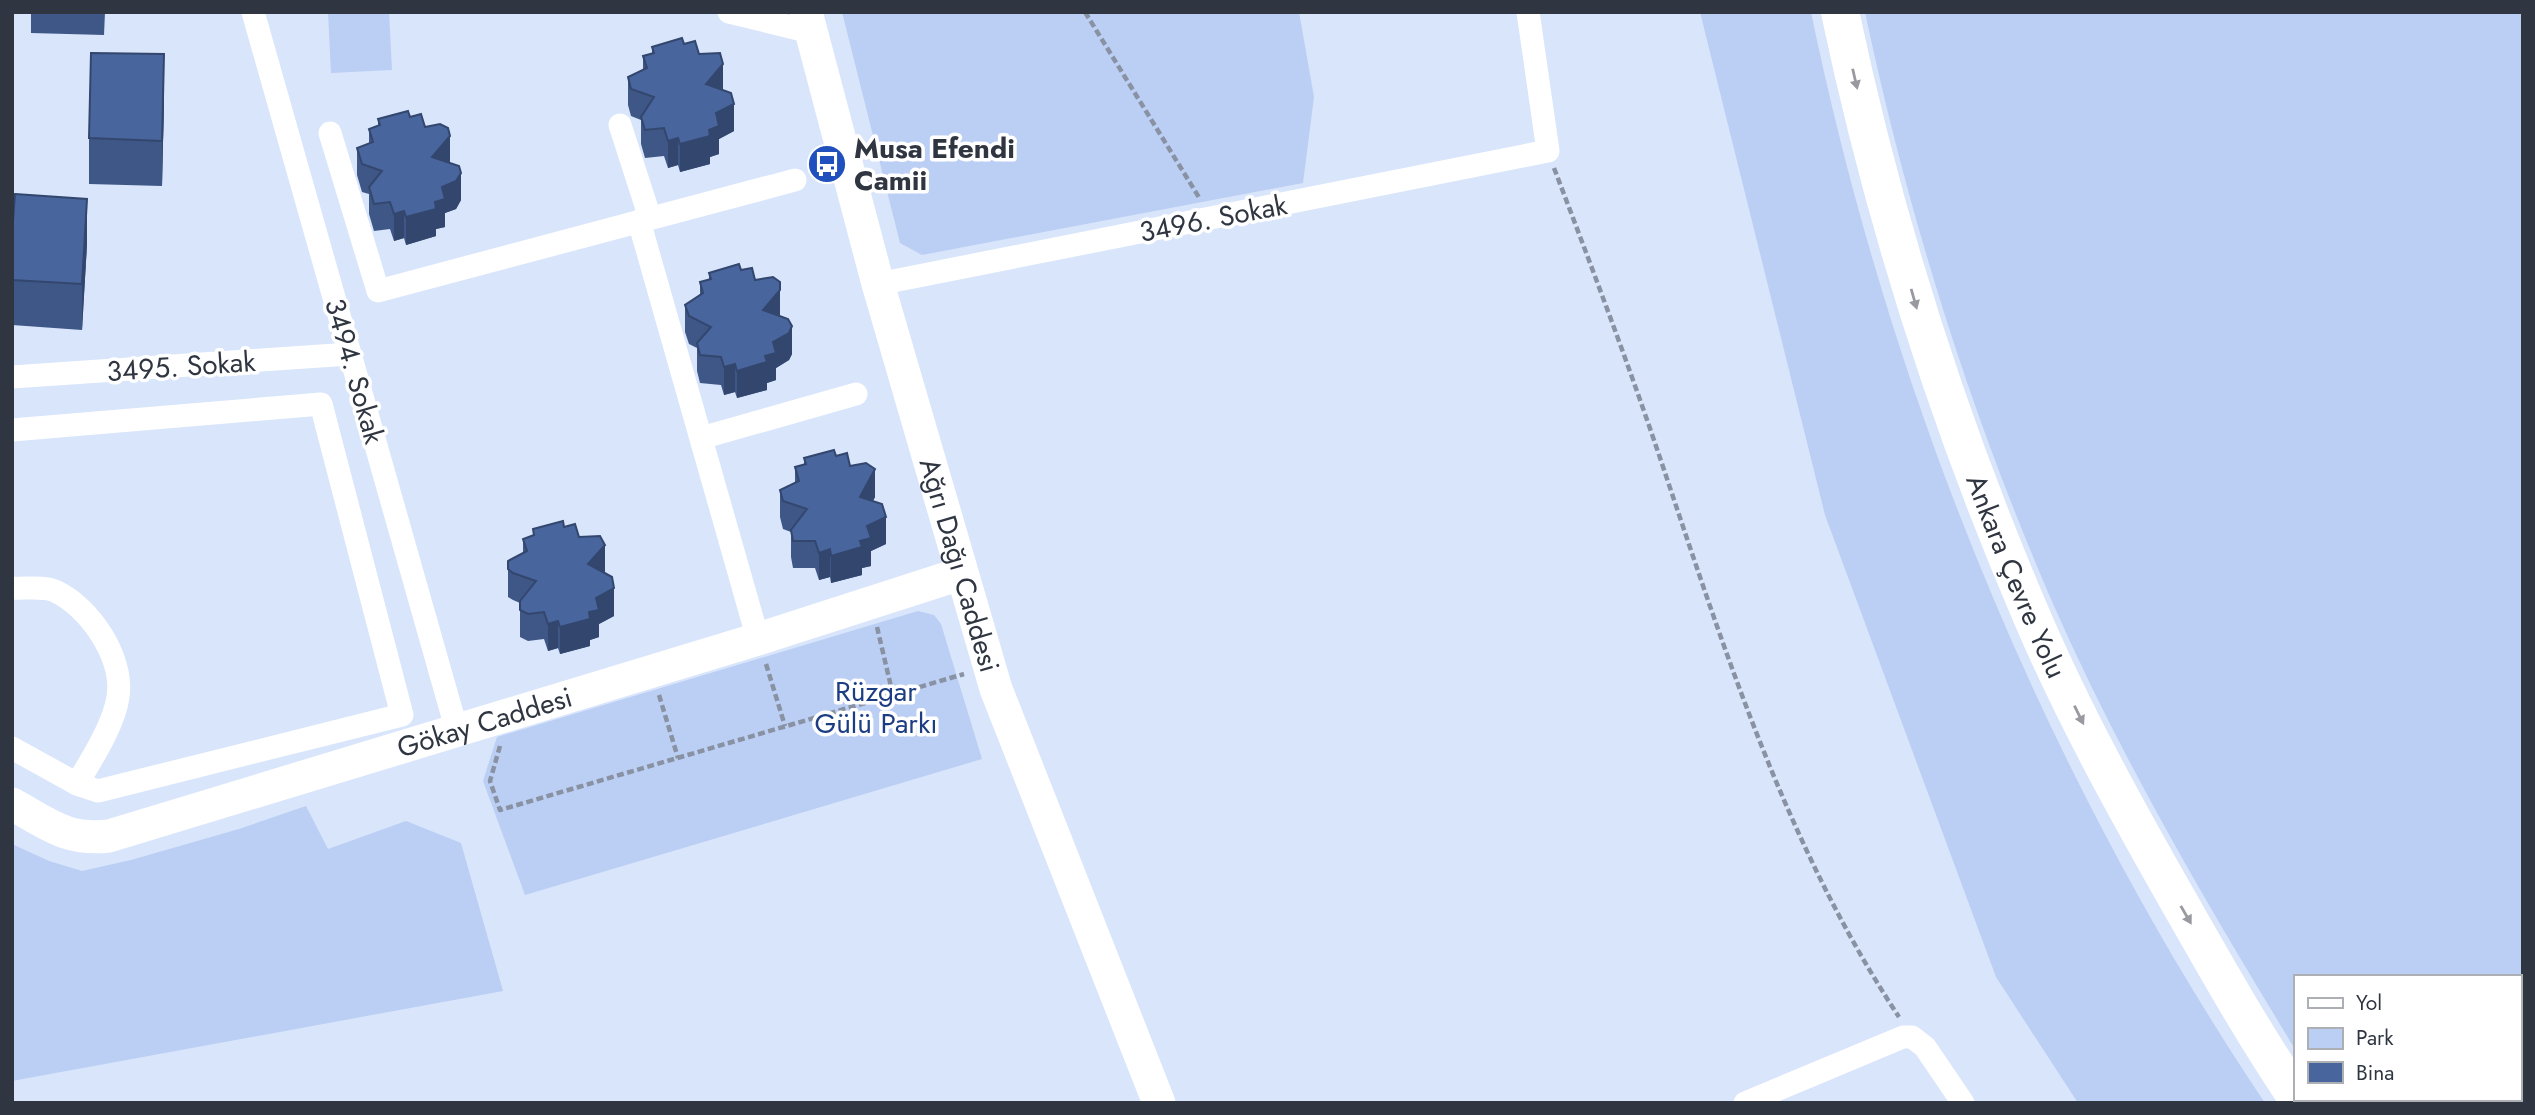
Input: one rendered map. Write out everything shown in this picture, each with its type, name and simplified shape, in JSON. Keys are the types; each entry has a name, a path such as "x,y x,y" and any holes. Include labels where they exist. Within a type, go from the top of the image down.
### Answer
{"highway":[{"name":"Ankara Çevre Yolu","path":"1840,12 1887,207 1926,342 2033,618 2140,833 2218,970 2294,1093"}],"main road":[{"name":"Ağrı Dağı Caddesi","path":"809,22 878,284 960,574 989,666 1159,1103"},
{"name":"Gökay Caddesi","path":"12,804 57,829 83,839 109,836 758,639 960,574"}],"street":[{"name":"3494. Sokak","path":"253,12 457,731"},
{"path":"729,12 809,22"},
{"path":"1528,12 1548,151"},
{"path":"620,125 701,438 758,639"},
{"path":"330,133 378,291 795,180"},
{"name":"3496. Sokak","path":"878,284 1548,151"},
{"name":"3495. Sokak","path":"12,377 350,354"},
{"path":"701,438 856,394"},
{"path":"12,430 321,404 402,715 98,791 77,784 12,748"},
{"path":"12,588 54,591 87,614 114,660 118,696 99,747 77,784"},
{"path":"1745,1103 1903,1037 1912,1037 1925,1047 1963,1103"}],"path":[{"path":"1085,12 1212,218"},
{"path":"1548,151 1630,371 1712,614 1790,818 1861,960 1912,1037"},
{"path":"871,603 893,695"},
{"path":"758,639 785,726"},
{"path":"509,715 489,781 500,810 989,666"},
{"path":"652,671 678,758"}],"green space":[{"path":"328,12 389,12 392,70 331,73"},
{"path":"842,12 1299,12 1314,97 1303,183 922,255 900,243"},
{"path":"1700,12 1811,12 1844,157 1885,300 1932,441 1986,580 2046,716 2112,849 2186,978 2265,1103 2078,1103 1996,977 1825,515"},
{"path":"1865,12 2523,12 2523,1103 2330,1101 2521,1101 2521,975 2294,975 2294,1047 2167,832 2108,720 2054,606 1996,462 1944,314 1882,88"},
{"name":"Rüzgar Gülü Parkı","path":"918,611 934,615 941,624 982,759 525,895 483,781 497,737"},
{"path":"306,806 328,849 406,821 461,843 503,991 12,1081 12,844 49,861 82,871 239,829"}],"building":[{"path":"682,38 684,44 695,41 699,54 720,53 723,64 706,84 731,93 734,104 716,113 719,126 709,130 710,136 680,144 678,138 668,141 664,128 645,130 641,117 654,97 631,89 628,77 647,68 643,56 654,53 652,47"},
{"path":"91,53 164,54 162,141 89,138"},
{"path":"408,111 410,117 421,114 425,127 440,124 448,128 450,136 432,157 459,166 461,173 456,181 442,187 445,199 435,202 436,209 406,217 404,211 394,214 390,202 374,204 369,187 382,171 362,164 357,148 373,142 369,129 380,125 378,119"},
{"path":"15,194 87,199 82,284 12,280"},
{"path":"739,264 741,270 752,268 755,280 773,277 780,282 780,290 763,310 788,319 792,326 789,333 773,342 776,353 765,356 767,362 737,371 735,364 724,367 721,357 700,355 697,343 711,327 689,316 685,305 703,293 700,282 711,279 709,273"},
{"path":"834,450 836,456 847,453 850,466 866,463 875,469 860,497 882,504 886,517 867,526 871,538 860,541 862,547 831,556 830,549 819,553 815,541 793,541 791,530 807,509 783,501 780,490 799,481 795,467 806,464 804,458"},
{"path":"563,521 564,527 575,524 579,537 600,536 605,545 588,564 612,577 614,588 596,598 599,610 589,612 590,619 560,627 558,621 548,624 544,612 528,614 520,610 520,601 536,581 513,573 508,569 508,561 527,551 523,539 534,535 533,529"}],"place":[{"name":"Musa Efendi Camii","path":"827,164"}]}
